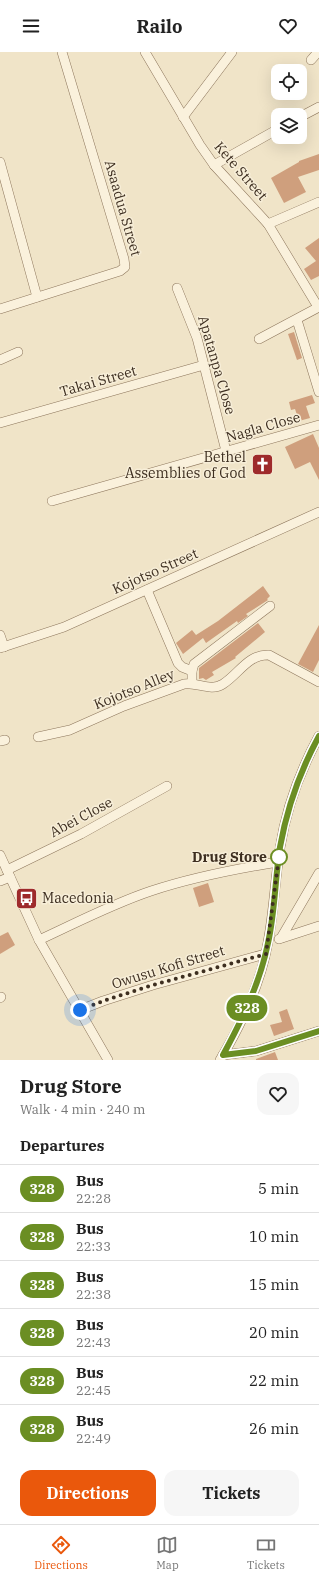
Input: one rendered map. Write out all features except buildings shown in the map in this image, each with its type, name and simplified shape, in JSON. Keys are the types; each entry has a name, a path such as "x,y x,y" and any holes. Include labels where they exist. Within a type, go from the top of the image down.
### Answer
{"street":[{"name":"Asaadua Street","path":"0,309 120,271 125,267 124,259 62,52"},
{"name":"Kete Street","path":"145,52 168,89 183,118 214,165 268,224 319,307"},
{"path":"183,118 232,52"},
{"path":"311,60 318,52"},
{"path":"307,113 319,107"},
{"path":"214,165 271,134"},
{"path":"0,162 37,297"},
{"path":"268,224 319,202"},
{"name":"Apatanpa Close","path":"177,288 193,324 226,452"},
{"path":"260,339 319,307"},
{"path":"297,320 319,392"},
{"path":"0,360 18,352"},
{"name":"Takai Street","path":"0,423 204,365"},
{"name":"Nagla Close","path":"52,501 319,425"},
{"name":"Kojotso Street","path":"2,648 64,627 319,512"},
{"path":"147,590 178,663 182,667 192,670"},
{"path":"192,683 192,670 194,664 200,658 270,606"},
{"path":"0,635 2,648"},
{"name":"Kojotso Alley","path":"38,737 70,730 170,688 192,683 217,687 225,684 250,660 260,654 269,655 319,682"},
{"path":"222,1058 247,1007 266,954 278,862 291,802 303,768 319,736"},
{"name":"Abei Close","path":"0,881 9,873 167,786"},
{"path":"0,855 39,940 80,1010 104,1059"},
{"path":"39,940 149,892 191,878 278,862"},
{"path":"281,938 319,873"},
{"path":"268,943 319,926"},
{"name":"Owusu Kofi Street","path":"80,1010 153,985 266,954"},
{"path":"222,1058 256,1051 319,1031"}],"bus line":[{"name":"328","path":"319,736 311,750 296,786 284,826 266,954 247,1007 223,1055 256,1051 319,1031"}],"place":[{"name":"Bethel Assemblies of God","path":"262,465"},
{"name":"Drug Store","path":"279,857"},
{"name":"Macedonia","path":"27,898"}],"route":[{"path":"80,1010 153,985 266,954 277,882 279,857"}]}
